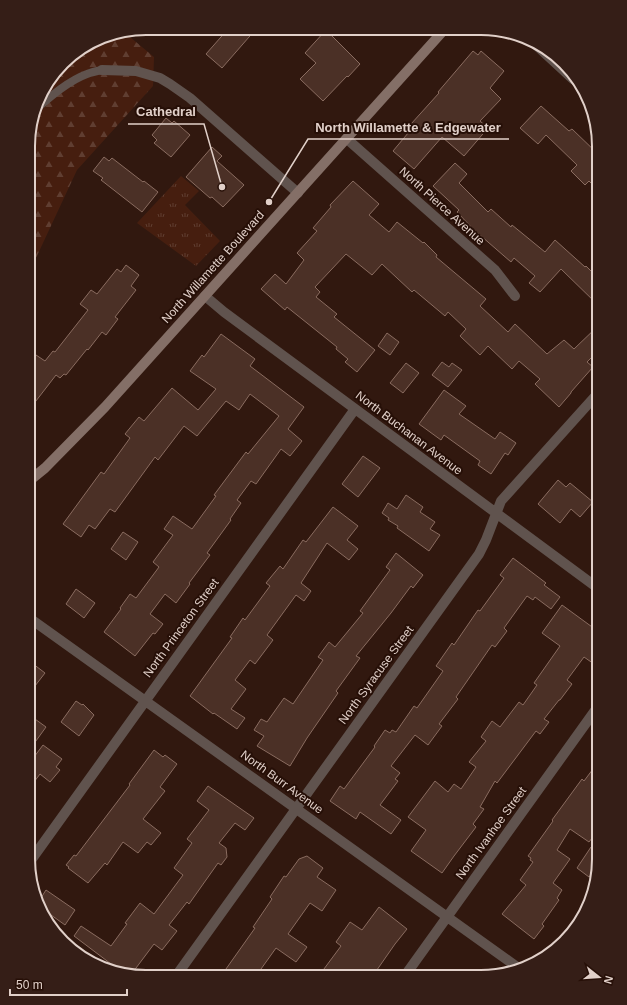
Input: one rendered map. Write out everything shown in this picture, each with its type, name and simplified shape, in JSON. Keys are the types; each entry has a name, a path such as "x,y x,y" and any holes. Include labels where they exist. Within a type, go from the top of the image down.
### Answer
{"main road":[{"name":"North Willamette Boulevard","path":"35,476 45,468 105,407 440,35"}],"street":[{"path":"102,70 136,71 160,78 170,84 190,98 298,193"},
{"name":"North Pierce Avenue","path":"347,139 495,270 515,296"},
{"name":"North Buchanan Avenue","path":"205,296 224,312 592,584"},
{"name":"North Syracuse Street","path":"180,970 479,554 501,501 592,400"},
{"name":"North Princeton Street","path":"35,855 355,409"},
{"name":"North Burr Avenue","path":"35,622 514,965"},
{"name":"North Ivanhoe Street","path":"409,970 592,715"}],"lane":[{"path":"44,102 69,83 87,74 102,70"}],"green space":[{"path":"129,37 154,57 153,86 77,170 35,260 35,146 36,132 43,104 58,79 79,58 97,46"},
{"path":"181,176 199,191 185,205 220,241 196,266 137,223"}],"building":[{"path":"223,35 251,35 222,68 206,54"},
{"path":"321,35 331,35 360,64 323,101 300,79 316,63 305,53"},
{"path":"473,51 478,55 481,51 504,71 490,88 501,99 480,121 488,128 464,156 442,137 414,169 393,151 414,126 411,124 439,93 438,92"},
{"path":"541,106 569,131 572,129 592,148 592,184 589,181 585,185 571,171 577,165 546,135 538,144 520,128"},
{"path":"166,118 172,123 174,121 190,135 171,157 154,143 157,140 152,135"},
{"path":"212,147 222,156 217,161 244,185 223,207 186,177"},
{"path":"104,157 109,161 112,158 158,192 142,212 101,180 103,178 93,171"},
{"path":"455,163 467,174 459,183 488,212 491,209 511,227 512,225 545,252 555,240 585,267 586,266 592,272 592,299 561,269 540,292 529,283 535,276 514,258 511,262 473,229 457,212 459,210 433,186"},
{"path":"353,181 379,204 369,215 389,232 397,222 423,243 424,242 437,255 436,257 486,299 480,306 508,332 515,324 547,354 564,340 574,349 592,332 592,357 587,362 592,366 592,368 559,407 535,384 540,379 519,361 512,369 488,346 480,355 460,336 466,329 448,312 445,316 414,290 412,292 382,264 372,275 346,254 315,287 320,292 316,297 337,314 334,317 375,350 357,372 345,362 348,359 336,349 337,347 287,307 285,310 261,289 275,274 286,284 304,260 297,253 317,231 313,228 331,207 330,205"},
{"path":"126,265 139,275 131,286 136,290 115,317 118,319 106,335 102,332 66,375 64,374 60,378 56,375 35,402 35,356 36,355 45,361 53,351 55,352 88,310 80,304 91,290 97,294 117,269 121,272"},
{"path":"387,333 399,342 390,355 378,346"},
{"path":"221,334 255,359 250,366 304,407 288,429 302,441 290,456 281,449 256,484 251,481 237,500 241,503 230,519 231,520 207,553 210,555 176,603 165,594 150,614 163,624 155,634 153,633 135,656 104,632 130,594 136,598 159,567 153,562 173,535 164,529 173,516 192,529 216,496 214,495 246,452 248,454 279,416 250,394 239,410 226,401 197,436 184,426 158,460 155,457 115,512 110,509 95,529 89,525 81,537 63,524 101,472 104,474 130,438 125,434 139,417 144,421 172,388 198,410 216,389 190,371 202,355 204,357"},
{"path":"442,362 449,367 452,363 462,370 448,387 432,375"},
{"path":"406,363 419,373 403,393 390,383"},
{"path":"444,390 466,406 459,414 495,439 500,432 516,443 508,455 505,453 491,474 478,465 480,461 444,435 441,440 419,424"},
{"path":"363,456 380,468 358,497 342,484"},
{"path":"558,480 566,487 570,483 592,501 580,517 571,509 560,523 538,504"},
{"path":"406,495 423,507 420,512 435,522 430,529 440,535 429,551 397,528 398,526 388,520 389,518 382,513 388,503 397,509"},
{"path":"333,507 358,526 347,540 358,549 349,560 327,543 301,583 311,591 304,601 296,595 267,635 273,640 255,664 250,660 235,680 246,689 231,709 245,718 237,729 214,713 213,714 190,696 232,638 230,637 243,618 245,620 270,586 266,583 280,566 283,569 303,540 306,542"},
{"path":"123,532 138,542 126,560 111,549"},
{"path":"396,553 423,575 413,588 411,586 356,656 360,658 336,691 338,693 290,766 257,746 264,736 254,730 261,719 267,722 284,698 293,704 323,660 318,657 329,642 335,647 363,613 360,611 390,570 386,567"},
{"path":"513,558 546,583 544,585 560,597 551,609 535,597 533,600 527,596 504,628 507,631 495,647 492,645 456,697 458,699 439,724 442,726 428,745 415,735 391,766 400,773 395,779 398,781 380,805 401,820 391,834 360,812 356,819 330,801 340,786 344,789 375,747 374,746 385,730 390,733 392,730 396,732 414,706 417,708 443,671 436,666 452,643 454,645 478,610 480,611 504,578 500,575"},
{"path":"76,589 95,603 84,618 66,604"},
{"path":"562,605 592,627 592,663 584,657 567,680 572,684 544,719 549,722 540,734 536,731 497,783 495,781 480,807 484,809 473,824 476,827 442,873 411,851 426,830 408,817 435,781 448,792 454,784 461,789 476,767 469,762 486,741 481,737 492,721 500,727 519,702 523,705 537,685 534,683 560,646 542,633"},
{"path":"35,665 45,673 35,686"},
{"path":"76,701 82,705 83,704 94,715 79,736 61,722"},
{"path":"35,719 46,727 35,742"},
{"path":"43,745 62,759 56,767 60,770 50,782 40,774 35,781 35,756"},
{"path":"154,750 163,757 165,755 177,764 160,787 165,791 143,819 161,833 151,845 147,842 138,853 123,842 107,865 105,863 88,883 66,865 74,855 76,856 130,785 129,784"},
{"path":"592,770 592,838 589,842 570,829 557,850 570,859 553,883 562,890 557,898 559,900 542,924 544,926 534,939 502,914 526,885 520,880 533,862 528,856 582,779 584,781"},
{"path":"208,786 254,818 245,830 235,823 219,843 226,848 227,857 221,865 218,863 189,904 187,902 169,925 177,931 162,950 154,944 135,969 111,964 74,936 81,926 111,946 127,924 125,923 140,903 154,914 183,875 174,868 192,843 187,839 209,810 197,801"},
{"path":"592,848 591,875 589,877 577,868"},
{"path":"307,856 323,868 317,877 336,890 322,911 310,903 288,934 307,947 296,962 276,948 260,970 225,970 255,928 253,927 272,899 270,897 284,876 286,877 299,859"},
{"path":"46,890 75,910 65,925 50,914 42,897"},
{"path":"379,907 407,929 377,970 323,970 341,946 336,942 350,922 362,930"}],"place":[{"name":"Cathedral","path":"222,187"},
{"name":"North Willamette & Edgewater","path":"269,202"}]}
